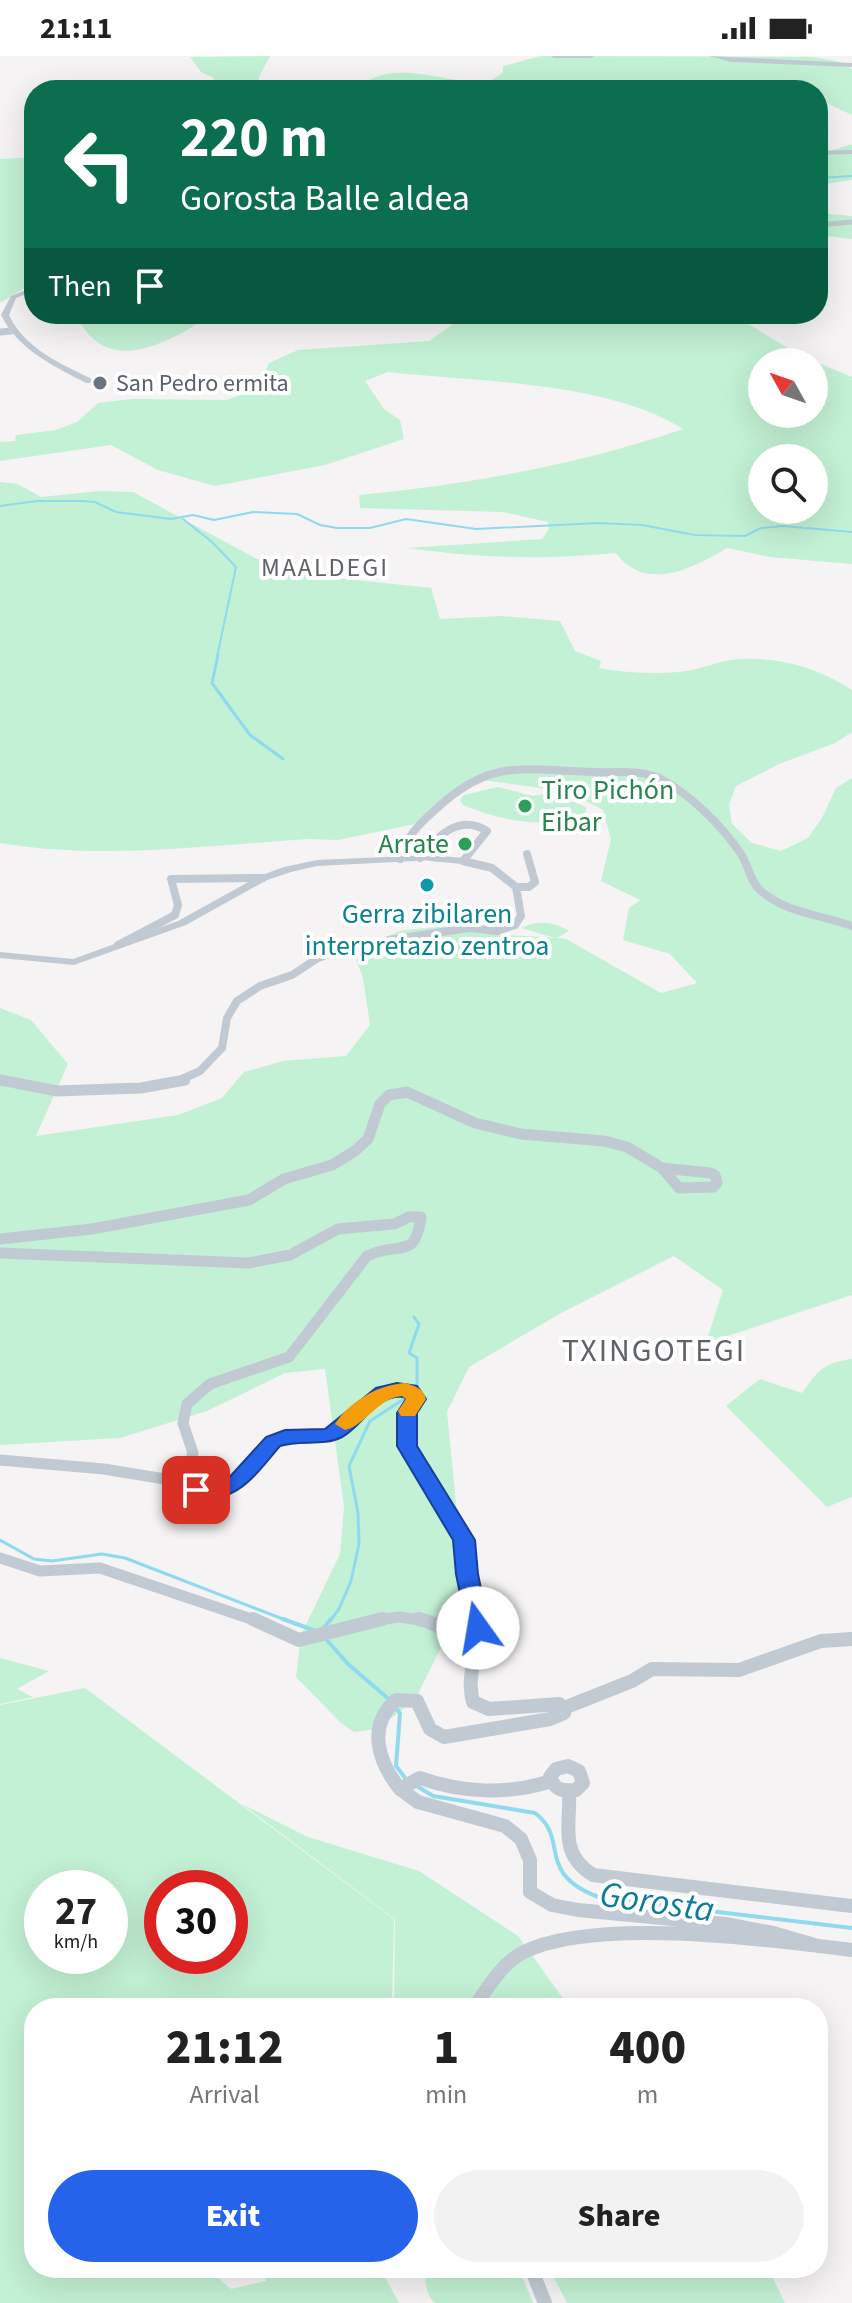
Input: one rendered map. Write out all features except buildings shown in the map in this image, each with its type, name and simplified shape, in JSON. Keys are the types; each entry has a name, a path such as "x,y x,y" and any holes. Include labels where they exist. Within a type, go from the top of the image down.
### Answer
{"main road":[{"path":"554,56 591,56"}],"street":[{"path":"712,56 731,60 852,65"},
{"path":"828,153 852,152"},
{"path":"828,224 852,222"},
{"path":"24,293 13,297 5,315 11,331 65,369 89,381"},
{"path":"0,332 11,331"},
{"path":"400,859 407,837 454,790 490,772 530,768 641,774 662,779 699,808 745,861 748,876 757,889 771,899 852,926"},
{"path":"425,858 430,845 453,826 461,824 484,828 487,831 463,861"},
{"path":"519,888 535,882 527,854"},
{"path":"0,955 74,962 182,923 263,878 317,863 425,858 463,861 492,868 519,888 521,916 515,925 507,929 460,929 336,951 286,978 250,991 229,1012 222,1048 200,1071 184,1080 141,1088 57,1091 0,1080"},
{"path":"113,948 175,915 178,905 171,879 263,878"},
{"path":"0,1239 92,1229 249,1200 284,1179 332,1165 355,1151 368,1139 380,1104 389,1095 407,1092 475,1123 521,1134 604,1141 627,1147 662,1168 679,1188 700,1189 714,1187 717,1183 715,1175 710,1173 662,1168"},
{"path":"0,1253 248,1263 290,1255 338,1229 394,1224 409,1217 421,1217 418,1239 411,1246 379,1250 367,1256 289,1357 271,1366 206,1385 192,1395 183,1418 193,1455 183,1482"},
{"path":"0,1460 104,1469 183,1482 196,1490 227,1489 273,1442 285,1437 328,1435 339,1430 355,1412 383,1393 405,1389 416,1399 407,1413 407,1446 464,1540 478,1628 469,1693 479,1706 502,1709 553,1704 564,1708 632,1681 652,1669 739,1670 821,1641 852,1639"},
{"path":"0,1558 40,1571 100,1568 254,1619 299,1640 356,1624 401,1617 427,1619 459,1640 475,1665"},
{"path":"564,1708 564,1713 559,1717 444,1737 430,1729 417,1701 392,1703 379,1754 386,1770 407,1785 421,1804 475,1815 507,1828 530,1854 530,1892 540,1900 585,1911 763,1931 818,1946"},
{"path":"407,1785 536,1787 551,1781 556,1769 574,1768 584,1779 580,1787 569,1791 557,1789 551,1781"},
{"path":"569,1791 569,1855 581,1869 593,1875 852,1906"},
{"path":"481,1998 500,1973 521,1954 547,1942 588,1936 676,1936 852,1950"},
{"path":"535,2278 545,2303"}],"green space":[{"path":"270,56 260,80 214,80 201,72 190,57"},
{"path":"541,56 814,57 836,61 852,69 852,115 828,104 828,80 493,80 503,72 503,66"},
{"path":"384,74 418,74 455,80 370,80"},
{"path":"852,144 852,180 828,184 828,152"},
{"path":"24,158 24,288 0,303 0,159"},
{"path":"828,214 852,216 852,239 828,236"},
{"path":"82,324 196,324 159,344 121,351 104,346"},
{"path":"451,324 748,324 788,348 748,348 748,428 828,428 828,367 852,377 852,564 770,557 727,548 685,569 655,574 641,572 628,565 616,553 563,557 486,556 407,548 542,539 549,529 548,522 503,512 360,508 359,495 442,485 564,463 683,429 652,413 618,401 541,386 388,372 365,381 384,409 400,420 404,439 325,465 215,486 158,470 111,445 0,461 0,442 15,441 16,435 56,430 77,422 98,403 132,399 226,400 256,390 269,363 298,350 429,341"},
{"path":"0,482 18,484 41,497 99,491 133,492 255,558 308,575 431,588 440,619 501,616 560,621 575,651 601,661 599,668 669,673 732,660 770,660 813,670 852,690 852,732 835,743 779,764 736,786 729,805 732,824 752,843 781,851 808,838 822,818 836,788 852,778 852,1295 706,1343 723,1290 674,1256 561,1313 469,1367 447,1412 462,1563 454,1621 415,1700 377,1729 354,1732 341,1723 296,1677 301,1635 340,1554 344,1507 325,1369 285,1373 207,1411 120,1438 0,1445 0,1008 31,1020 68,1064 36,1136 178,1115 222,1098 244,1072 283,1061 346,1056 370,1025 363,978 352,949 404,930 450,926 506,935 555,938 521,928 539,923 551,924 569,931 557,938 566,939 661,993 697,983 670,954 623,940 629,908 640,900 601,881 611,839 603,810 569,792 482,780 464,788 415,824 338,840 307,839 115,851 77,851 0,843"},
{"name":"Tiro Pichón Eibar","path":"498,787 533,796 559,796 586,807 586,812 557,821 524,822 477,810 463,805 460,800 464,795"},
{"path":"852,1359 852,1497 827,1507 726,1406 760,1379 802,1393 822,1369"},
{"path":"0,1658 49,1671 17,1689 33,1697 0,1704"},
{"path":"85,1688 394,1919 392,1998 24,1998 24,2278 218,2278 231,2289 266,2281 265,2278 385,2278 399,2303 0,2303 0,1705"},
{"path":"242,1804 308,1837 419,1871 518,1936 563,1998 394,1998 395,1919"},
{"path":"425,2278 523,2278 533,2303 435,2303 426,2287"},
{"path":"554,2278 773,2278 785,2303 567,2303"}],"waterway":[{"path":"828,177 852,176"},
{"path":"0,506 37,501 83,501 95,502 116,512 171,519 193,515 214,520 253,512 297,514 320,525 337,528 370,528 406,519 476,529 598,523 642,525 695,535 745,536 761,528 783,526 852,532"},
{"name":"MAALDEGI","path":"183,519 212,542 236,567 217,657"},
{"name":"MAALDEGI","path":"218,655 212,683 250,735 283,759"},
{"path":"414,1317 419,1324 409,1353 417,1358 417,1388"},
{"path":"330,1621 351,1581 359,1544 358,1513 349,1466 370,1421 407,1397"},
{"name":"Gorosta","path":"0,1540 34,1559 52,1561 102,1554 125,1558 288,1621"},
{"name":"Gorosta","path":"283,1619 313,1630"},
{"path":"323,1629 331,1619"},
{"name":"Gorosta","path":"325,1638 348,1664 391,1701"},
{"name":"Gorosta","path":"395,1707 400,1713 396,1766 406,1779"},
{"name":"Gorosta","path":"415,1785 433,1796 535,1813 551,1834 556,1856 567,1878 601,1898 852,1928"}],"slow traffic":[{"path":"345,1424 355,1412 389,1391 405,1389 414,1394 416,1399 408,1411"}],"place":[{"name":"San Pedro ermita","path":"100,383"},
{"name":"Tiro Pichón Eibar","path":"525,806"},
{"name":"Arrate","path":"465,844"},
{"name":"Gerra zibilaren interpretazio zentroa","path":"427,885"}],"district":[{"name":"MAALDEGI","path":"325,567"},
{"name":"TXINGOTEGI","path":"654,1351"}],"route":[{"path":"196,1490 227,1489 247,1472 273,1442 285,1437 328,1435 339,1430 355,1412 383,1393 397,1389 410,1391 416,1399 407,1413 407,1446 464,1540 478,1628"}]}
